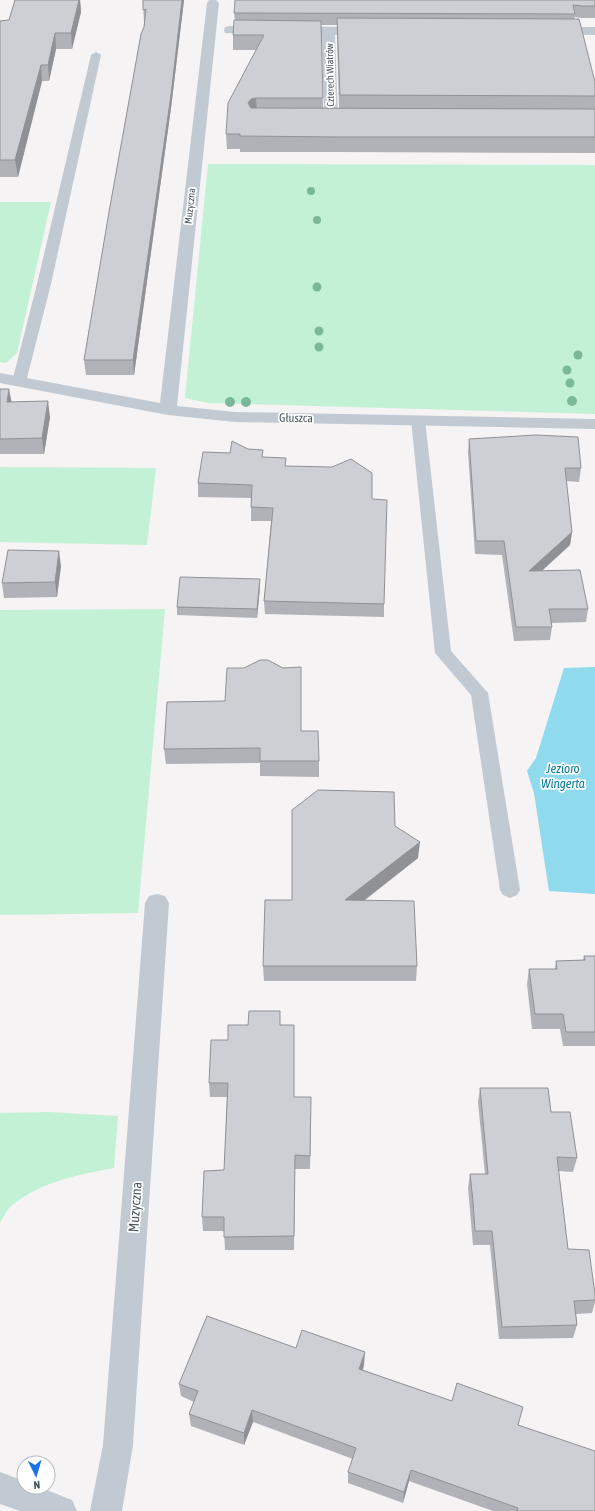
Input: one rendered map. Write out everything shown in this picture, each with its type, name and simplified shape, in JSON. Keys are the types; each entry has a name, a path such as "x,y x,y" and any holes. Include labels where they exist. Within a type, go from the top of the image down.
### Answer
{"street":[{"name":"Muzyczna","path":"168,410 213,3"},
{"name":"Czterech Wiatrów","path":"230,30 383,31"},
{"name":"Czterech Wiatrów","path":"328,31 331,118"},
{"path":"538,31 595,31"},
{"name":"Czterech Wiatrów","path":"316,119 347,118"},
{"name":"Głuszca","path":"0,378 168,410 235,417 595,424"},
{"name":"Muzyczna","path":"106,1511 118,1445 156,903"},
{"path":"0,1488 61,1511"}],"lane":[{"path":"19,382 44,284 96,55"},
{"path":"418,420 443,653 479,693 510,890"}],"green space":[{"path":"208,164 595,165 595,414 208,403 185,398"},
{"path":"0,202 51,202 17,353 6,363 0,362"},
{"path":"0,467 156,468 147,545 0,542"},
{"path":"165,609 138,913 0,915 0,610"},
{"path":"49,1112 118,1116 114,1168 72,1177 33,1191 10,1207 0,1223 0,1113"}],"water":[{"name":"Jezioro Wingerta","path":"595,667 595,894 549,891 534,793 527,771 536,758 564,668"}],"building":[{"path":"15,0 79,0 71,33 55,33 48,65 41,65 15,160 0,160 0,21 9,20"},
{"path":"143,0 182,0 171,95 133,360 84,360 141,34 144,27 146,9 143,10"},
{"path":"235,0 595,0 595,6 573,5 575,14 234,13"},
{"path":"337,18 579,19 595,82 595,96 340,95"},
{"path":"234,20 321,21 323,98 256,98 251,99 248,103 251,108 595,109 595,137 339,137 240,136 240,134 226,134 228,103 264,35 233,35"},
{"path":"0,389 9,389 7,402 48,401 42,438 0,439"},
{"path":"536,435 578,437 581,468 565,468 572,532 529,571 580,570 588,609 549,609 552,627 516,627 504,541 476,541 469,439"},
{"path":"232,441 248,449 263,450 262,457 286,458 285,466 332,467 351,459 372,473 372,499 387,500 384,604 264,601 273,508 251,507 252,485 198,483 203,452 230,453"},
{"path":"8,550 59,551 55,582 2,583"},
{"path":"180,577 260,579 257,609 177,607"},
{"path":"260,660 268,660 283,668 301,667 301,731 318,731 319,761 260,761 260,748 164,749 167,702 225,701 227,668 244,668"},
{"path":"318,790 394,792 395,826 420,842 345,900 414,901 417,966 263,966 265,900 292,900 292,810"},
{"path":"584,956 595,956 595,1032 566,1032 563,1014 535,1014 529,969 557,969 556,961 585,960"},
{"path":"249,1011 280,1011 280,1025 294,1025 294,1097 311,1097 310,1156 295,1155 294,1236 224,1237 224,1217 202,1217 204,1171 224,1170 228,1083 209,1083 211,1040 228,1040 228,1025 248,1025"},
{"path":"480,1088 548,1088 551,1112 570,1112 577,1158 557,1157 568,1249 589,1250 595,1294 595,1300 574,1301 577,1325 502,1327 492,1231 475,1231 470,1174 488,1174"},
{"path":"207,1316 296,1348 302,1330 365,1352 359,1369 452,1401 457,1383 523,1407 518,1425 595,1451 595,1511 517,1511 518,1508 411,1470 404,1492 348,1472 356,1448 252,1410 244,1433 189,1414 198,1391 179,1384"}]}
